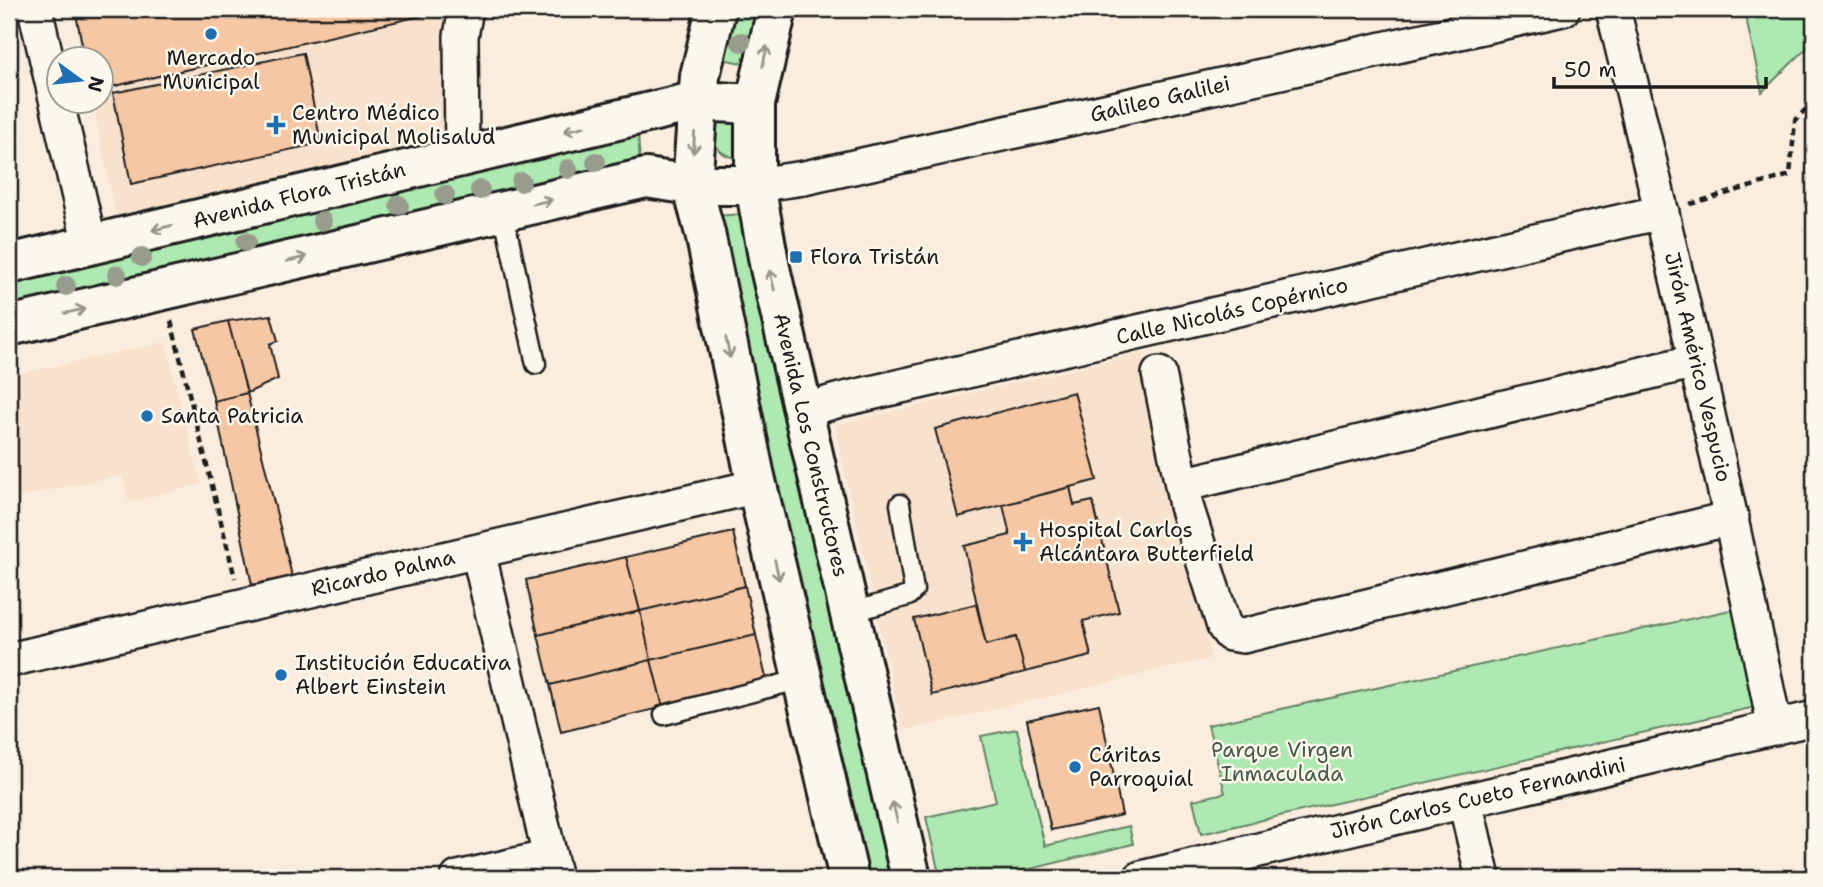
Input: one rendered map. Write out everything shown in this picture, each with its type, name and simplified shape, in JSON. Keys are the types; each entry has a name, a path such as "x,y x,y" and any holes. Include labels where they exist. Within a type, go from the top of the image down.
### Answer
{"street":[{"path":"462,155 461,36 466,9"},
{"path":"716,9 697,101 692,185 705,233 758,486 849,878"},
{"name":"Avenida Los Constructores","path":"777,9 755,104 755,185 770,268 802,411 911,878"},
{"name":"Galileo Galilei","path":"755,185 804,178 1563,9"},
{"name":"Jirón Américo Vespucio","path":"1612,9 1732,518 1774,728"},
{"path":"27,18 90,244"},
{"name":"Avenida Flora Tristán","path":"9,264 697,101 755,104"},
{"path":"9,326 646,178 692,185 755,185"},
{"name":"Calle Nicolás Copérnico","path":"802,411 840,400 1662,212"},
{"path":"1182,485 1696,361"},
{"path":"1159,374 1186,506 1224,626 1230,635 1243,636 1732,518"},
{"name":"Ricardo Palma","path":"9,660 758,486"},
{"path":"458,878 553,868 478,551"},
{"name":"Jirón Carlos Cueto Fernandini","path":"1141,878 1196,872 1465,801 1814,718"},
{"path":"1465,801 1483,878"}],"lane":[{"path":"503,211 536,364"},
{"path":"849,613 908,596 914,590 900,504"},
{"path":"664,715 803,679"}],"path":[{"path":"1662,212 1790,175 1795,121 1814,100"},
{"path":"164,290 242,606"}],"shaded area":[{"name":"Centro Médico Municipal Molisalud","path":"451,9 454,149 117,224 96,116 116,116 116,86"},
{"path":"165,342 201,484 129,503 122,475 9,499 9,376"},
{"name":"Hospital Carlos Alcántara Butterfield","path":"1143,353 1212,658 903,731 834,425"}],"green space":[{"path":"728,9 768,9 752,65 717,58"},
{"path":"1744,9 1814,9 1814,41 1762,92"},
{"path":"740,112 736,158 718,149 714,141 714,130 718,119"},
{"path":"638,135 641,175 9,321 9,283"},
{"path":"745,214 894,878 865,878 714,216"},
{"name":"Parque Virgen Inmaculada","path":"1735,609 1755,707 1201,834 1193,800 1225,793 1208,725"},
{"path":"1017,729 1045,846 1129,826 1133,844 994,878 940,878 926,817 996,801 981,736"}],"building":[{"name":"Mercado Municipal","path":"75,9 451,9 116,86 116,46 82,46"},
{"path":"303,53 321,143 131,184 116,108 116,92"},
{"path":"271,315 278,341 270,344 278,379 247,393 228,321"},
{"path":"228,321 247,393 214,401 195,329"},
{"path":"1074,392 1097,480 958,517 935,429"},
{"path":"247,393 292,576 252,585 214,401"},
{"path":"1070,487 1074,505 1093,501 1119,612 1083,621 1091,656 1025,672 1016,637 986,645 964,546 1010,535 1003,505"},
{"path":"733,532 745,586 640,611 626,557"},
{"path":"626,557 640,611 538,635 526,580"},
{"path":"745,586 756,635 651,660 640,611"},
{"path":"976,604 986,645 1016,637 1025,672 932,695 914,619"},
{"path":"640,611 651,660 550,685 538,635"},
{"path":"756,635 767,682 663,707 651,660"},
{"path":"651,660 663,707 561,732 550,685"},
{"name":"Cáritas Parroquial","path":"1099,704 1122,815 1051,830 1027,720"}],"place":[{"name":"Mercado Municipal","path":"211,34"},
{"name":"Centro Médico Municipal Molisalud","path":"276,125"},
{"name":"Flora Tristán","path":"796,257"},
{"name":"Santa Patricia","path":"147,416"},
{"name":"Hospital Carlos Alcántara Butterfield","path":"1023,542"},
{"name":"Institución Educativa Albert Einstein","path":"281,675"},
{"name":"Cáritas Parroquial","path":"1075,767"}]}
